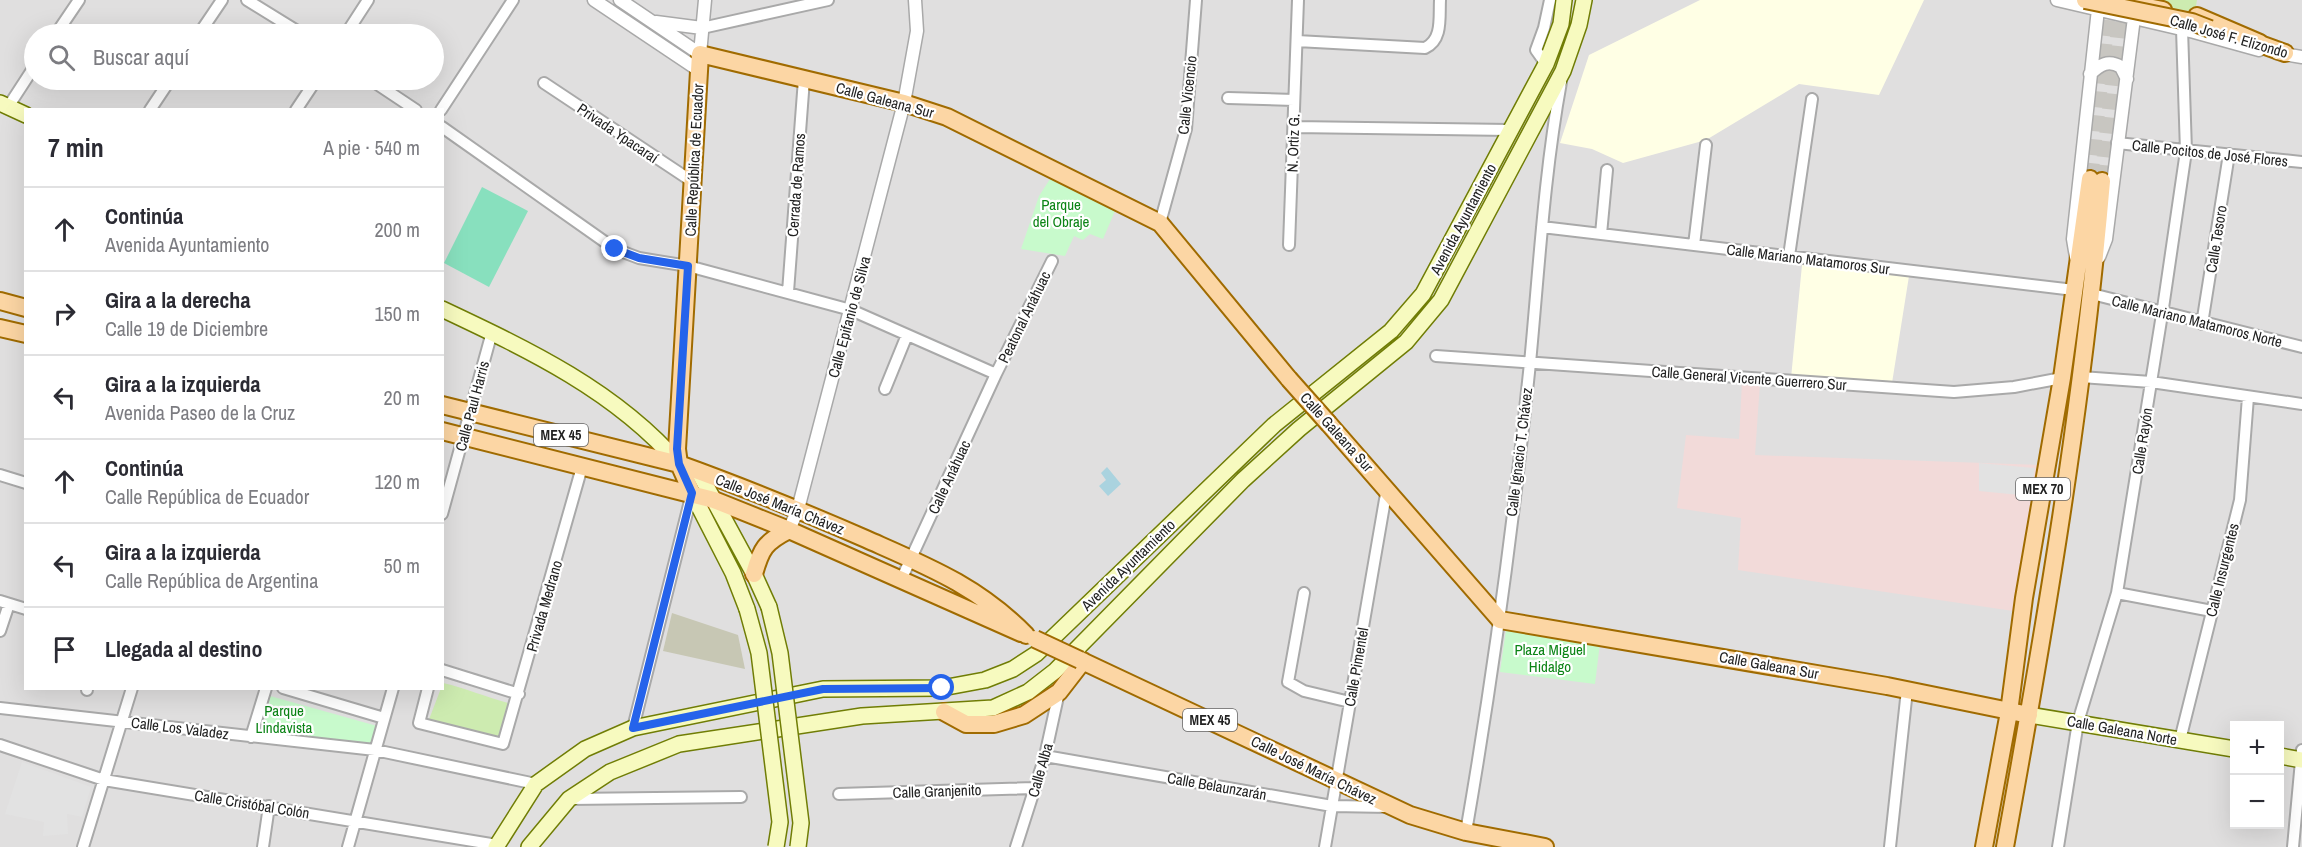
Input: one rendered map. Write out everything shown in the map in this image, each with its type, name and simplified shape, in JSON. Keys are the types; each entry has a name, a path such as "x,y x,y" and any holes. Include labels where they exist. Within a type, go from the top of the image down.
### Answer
{"main road":[{"name":"Avenida Ayuntamiento","path":"500,846 536,784 585,749 633,728 823,689 942,688 985,680 1013,669 1036,654 1274,425 1391,331 1424,294 1546,64 1561,24 1564,0"},
{"name":"Avenida Ayuntamiento","path":"529,847 569,799 610,772 679,744 862,716 993,708 1028,692 1055,671 1243,480 1299,429 1406,342 1441,300 1563,71 1577,33 1584,0"},
{"path":"2138,0 2146,7 2191,14 2260,43"},
{"name":"Calle José F. Elizondo","path":"2094,4 2192,22 2260,43 2285,54"},
{"name":"Calle Galeana Sur","path":"700,63 804,79 904,103 947,117 1160,223 1289,379 1387,488 1500,621 1906,690 2009,712"},
{"name":"Calle República de Ecuador","path":"679,464 677,449 700,63"},
{"path":"4,105 24,114"},
{"name":"MEX 70","path":"1984,847 2009,712 2024,598 2062,378 2077,267 2096,180 2095,267 2081,377 2029,714 2005,847"},
{"path":"0,301 24,307"},
{"path":"444,310 553,363 611,401 654,436 679,464 734,573 747,609 759,654 780,822 776,847"},
{"path":"0,314 24,316"},
{"path":"0,328 24,334"},
{"name":"Calle José María Chávez","path":"444,406 679,464 798,509 963,584 1006,615 1031,637"},
{"name":"Calle José María Chávez","path":"444,431 714,500 789,530 1031,637 1337,780 1389,807 1466,832 1520,845 1545,847"},
{"path":"698,471 754,574 769,607 780,653 800,812 798,847"},
{"path":"754,574 760,553 771,539 789,530"},
{"path":"944,711 966,724 994,724 1024,715 1059,692 1081,660"},
{"name":"Calle Galeana Norte","path":"2009,712 2230,748"},
{"path":"2284,756 2302,757"}],"street":[{"path":"63,24 79,0"},
{"path":"206,24 222,0"},
{"path":"247,0 286,24"},
{"path":"352,24 368,0"},
{"path":"442,108 513,0"},
{"path":"594,0 700,63"},
{"path":"620,0 651,21 700,63"},
{"name":"Calle República de Ecuador","path":"700,63 705,0"},
{"path":"651,21 702,28 828,0"},
{"name":"Calle Epifanio de Silva","path":"789,530 798,509 904,103 917,31 915,0"},
{"name":"Calle Vicencio","path":"1160,223 1186,129 1196,0"},
{"name":"N. Ortiz G.","path":"1289,245 1298,0"},
{"path":"1298,41 1425,48 1433,45 1437,37 1440,0"},
{"path":"1546,64 1536,50 1550,0"},
{"path":"2057,0 2094,4 2134,19 2182,29 2252,49 2285,54"},
{"path":"2127,0 2134,19"},
{"name":"MEX 70","path":"2095,267 2106,239 2138,0"},
{"name":"MEX 70","path":"2077,267 2073,239 2090,74 2094,4"},
{"name":"Calle Rayón","path":"2058,847 2078,722 2117,593 2162,313 2186,151 2182,29"},
{"name":"Calle José F. Elizondo","path":"2285,54 2302,57"},
{"path":"2090,74 2100,66 2110,63 2121,67 2127,79"},
{"name":"Calle Ignacio T. Chávez","path":"1466,832 1500,621 1530,363 1550,143 1563,71"},
{"name":"Cerrada de Ramos","path":"788,292 804,79"},
{"path":"4,105 24,80"},
{"name":"Privada Ypacaraí","path":"544,83 693,182"},
{"path":"151,108 163,90"},
{"path":"297,108 309,90"},
{"path":"386,90 413,108"},
{"path":"1228,98 1294,100"},
{"path":"1789,256 1812,99"},
{"path":"1294,127 1510,130"},
{"path":"444,128 615,249 639,258 688,266 850,310 996,374"},
{"name":"Calle Pocitos de José Flores","path":"2117,144 2302,162"},
{"path":"1694,245 1706,145"},
{"name":"Calle Tesoro","path":"2202,324 2229,154"},
{"path":"1601,234 1607,170"},
{"name":"Calle Mariano Matamoros Sur","path":"1542,227 2074,290"},
{"name":"Peatonal Anáhuac","path":"996,374 1052,261"},
{"name":"Calle Mariano Matamoros Norte","path":"2092,294 2202,324 2302,347"},
{"name":"Calle Paul Harris","path":"444,507 492,332"},
{"path":"885,389 907,335"},
{"name":"Calle General Vicente Guerrero Sur","path":"1436,356 1954,392 2014,387 2062,378"},
{"name":"Calle Anáhuac","path":"901,580 996,374"},
{"path":"2081,377 2151,382 2302,404"},
{"name":"Calle Insurgentes","path":"2180,740 2240,500 2248,397"},
{"name":"Privada Medrano","path":"427,690 419,723 503,744 582,467"},
{"path":"0,475 24,482"},
{"name":"Calle Pimentel","path":"1325,847 1387,488"},
{"path":"633,728 692,493"},
{"path":"1304,593 1288,682 1304,691 1350,702"},
{"path":"2117,593 2212,611"},
{"path":"0,631 4,602 24,608"},
{"path":"444,671 519,694"},
{"path":"83,847 131,690"},
{"path":"250,737 265,690"},
{"path":"290,690 384,718"},
{"path":"348,847 392,690"},
{"path":"1890,847 1906,690"},
{"name":"Calle Alba","path":"1016,847 1045,756 1059,692"},
{"name":"Calle Los Valadez","path":"0,708 375,750 536,784"},
{"name":"Calle Cristóbal Colón","path":"0,745 104,780 500,846"},
{"name":"Calle Belaunzarán","path":"1045,756 1332,806 1389,807"},
{"path":"2293,847 2302,757"},
{"name":"Calle Granjenito","path":"839,794 1035,788"},
{"path":"569,799 741,797"},
{"path":"263,847 269,806"},
{"path":"88,830 89,847"}],"shaded area":[{"path":"0,0 2302,0 2302,847 0,847"},
{"path":"1700,0 1924,0 1879,95 1799,84 1706,140 1623,163 1592,149 1560,143 1589,55"},
{"path":"1802,265 1909,276 1892,383 1791,378"},
{"path":"1742,382 1760,383 1755,455 2038,465 2013,611 1738,570 1741,518 1677,508 1686,435 1739,439"},
{"path":"1979,463 2035,468 2030,496 1979,491"},
{"path":"672,613 738,635 745,669 663,651"},
{"path":"22,762 91,787 82,817 67,814 68,834 43,836 44,822 5,814"}],"green space":[{"path":"2144,0 2197,0 2195,12 2159,6"},
{"name":"Parque del Obraje","path":"1050,179 1115,211 1103,239 1090,234 1083,240 1074,236 1065,256 1021,249 1039,196"},
{"path":"482,187 528,211 489,287 444,263"},
{"name":"Plaza Miguel Hidalgo","path":"1506,630 1600,643 1595,684 1500,672"},
{"path":"444,683 508,703 497,741 428,722 440,690 444,690"},
{"name":"Parque Lindavista","path":"270,696 377,726 372,747 262,735"}],"water":[{"path":"1107,467 1121,484 1108,496 1099,486 1106,480 1101,473"}],"tunnel":[{"path":"2090,179 2109,0"},
{"path":"2102,181 2122,0"}],"route":[{"path":"615,249 639,258 688,266 677,449 679,464 692,493 633,728 823,689 942,688"}]}
